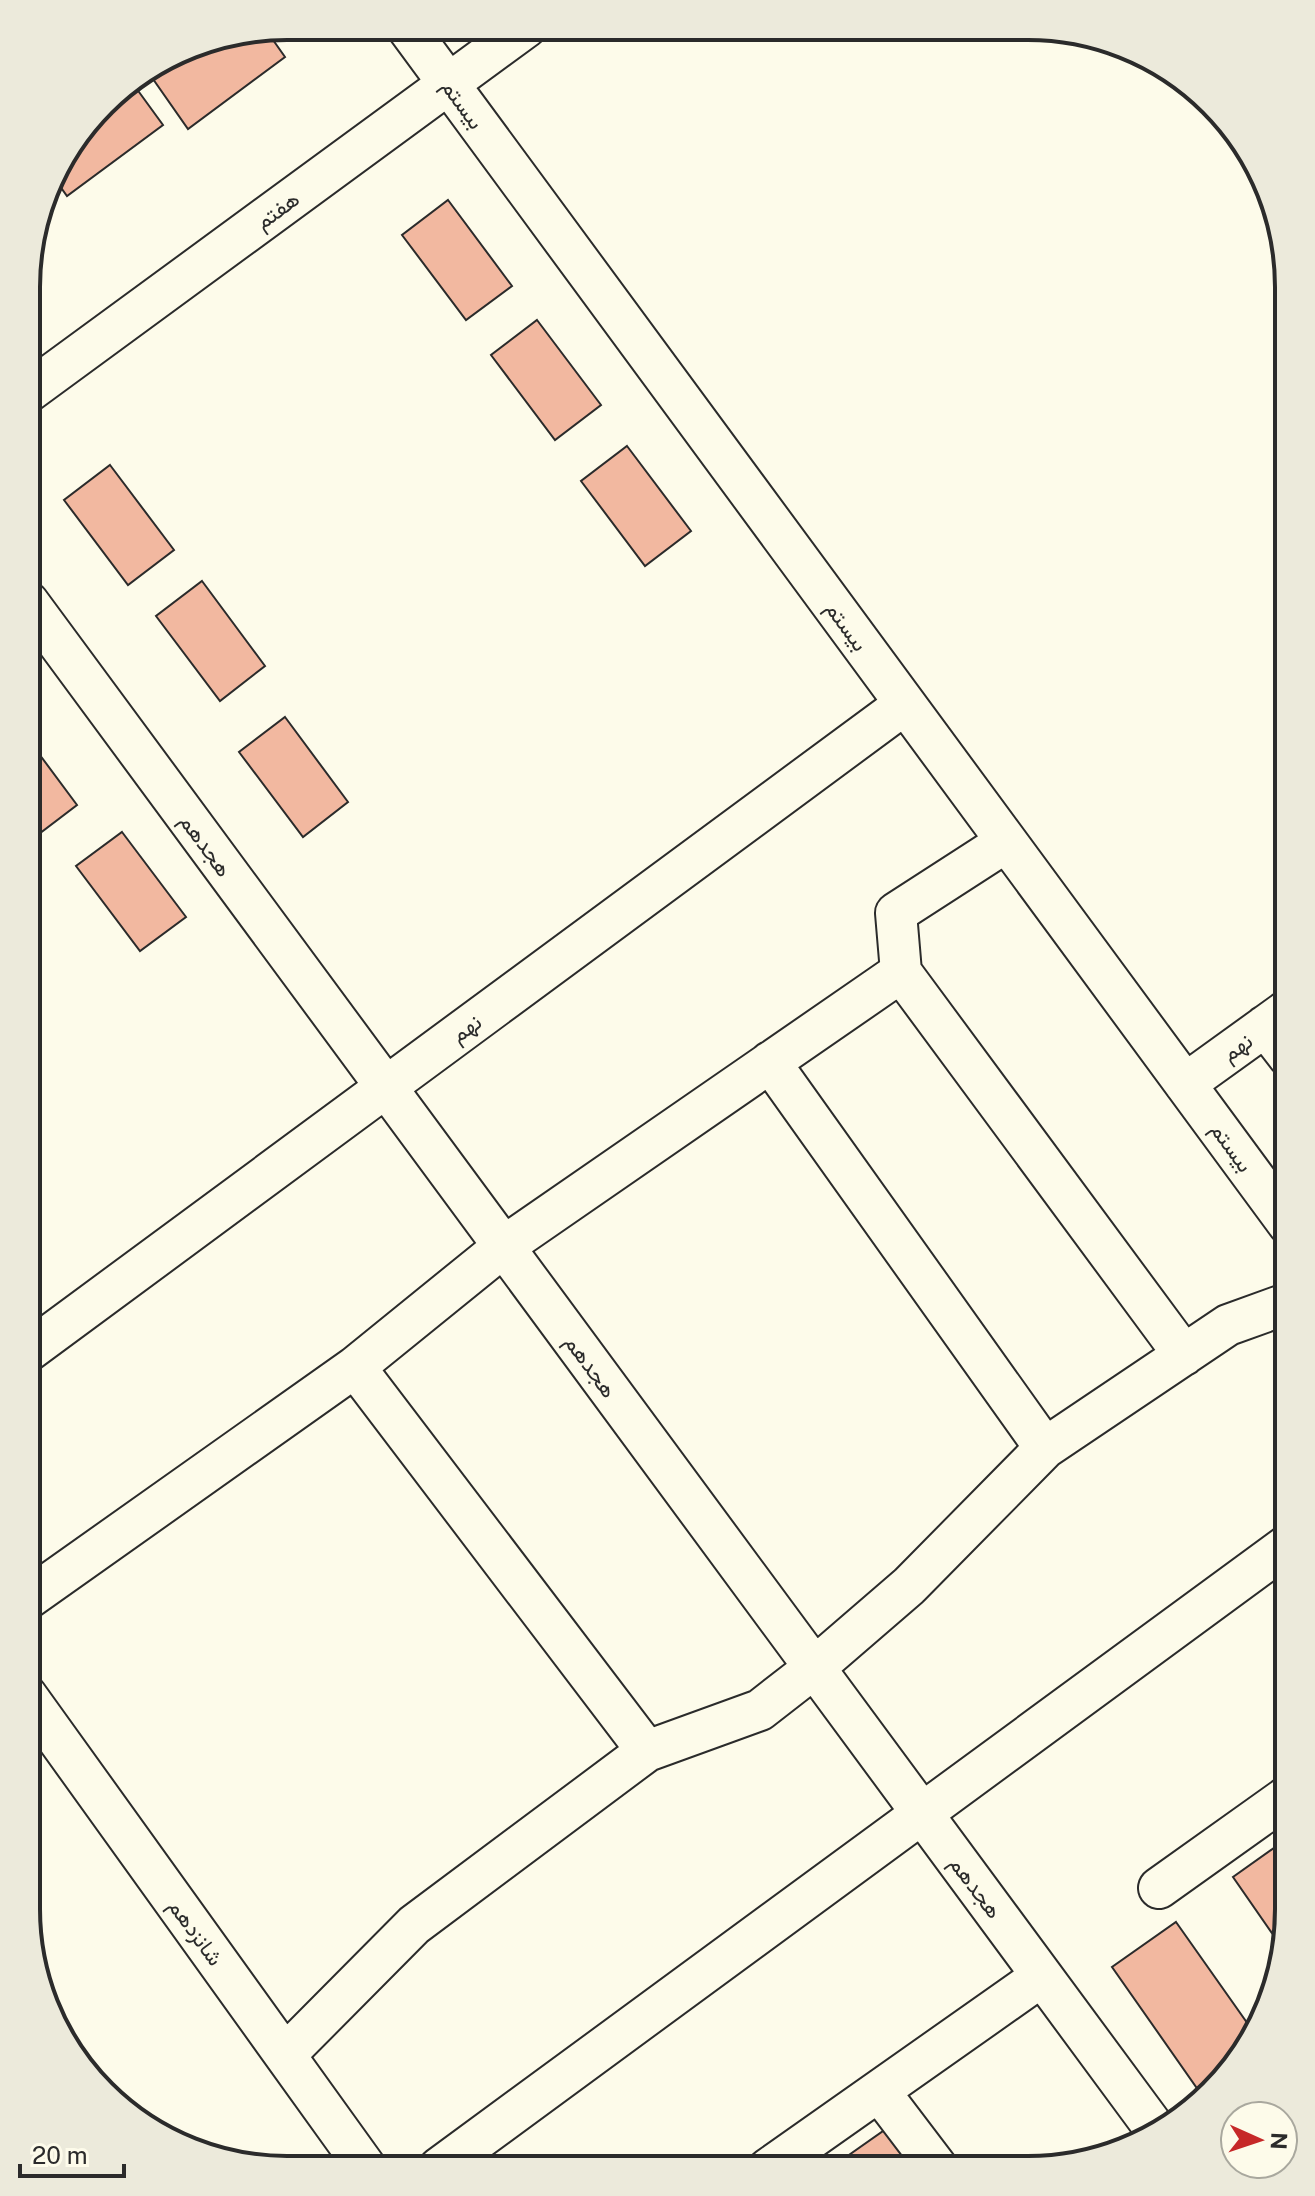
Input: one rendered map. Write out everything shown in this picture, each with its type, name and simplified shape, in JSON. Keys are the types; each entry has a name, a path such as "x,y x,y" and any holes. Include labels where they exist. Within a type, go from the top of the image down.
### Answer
{"street":[{"name":"بیستم","path":"417,41 1274,1205"},
{"name":"هفتم","path":"40,383 507,41"},
{"name":"هجدهم","path":"40,618 1151,2124"},
{"name":"نهم","path":"40,1342 905,704"},
{"path":"1006,842 896,913 901,972 1184,1355"},
{"path":"40,1590 355,1367 503,1247 901,972"},
{"name":"نهم","path":"1185,1084 1275,1035"},
{"path":"770,1062 1045,1448"},
{"path":"285,2055 414,1925 647,1751 760,1710 814,1668 909,1586 1045,1448 1228,1325 1274,1308"},
{"path":"355,1367 647,1751"},
{"path":"455,2156 1274,1555"},
{"name":"شانزدهم","path":"40,1714 357,2156"},
{"path":"1159,1888 1274,1806"},
{"path":"790,2156 1042,1976"},
{"path":"879,2091 928,2156"}],"building":[{"path":"274,41 285,57 188,129 153,80 208,53"},
{"path":"138,90 163,125 67,196 61,188 73,163 101,124"},
{"path":"448,200 512,286 466,320 402,235"},
{"path":"537,320 601,405 555,440 491,355"},
{"path":"627,446 691,531 645,566 581,481"},
{"path":"110,465 174,550 128,585 64,500"},
{"path":"202,581 265,666 220,701 156,616"},
{"path":"285,717 348,802 303,837 239,752"},
{"path":"40,755 77,805 40,833"},
{"path":"122,832 186,917 140,951 76,866"},
{"path":"1274,1848 1273,1935 1233,1877"},
{"path":"1176,1922 1247,2022 1224,2059 1197,2089 1112,1967"},
{"path":"886,2129 905,2156 848,2156"}]}
